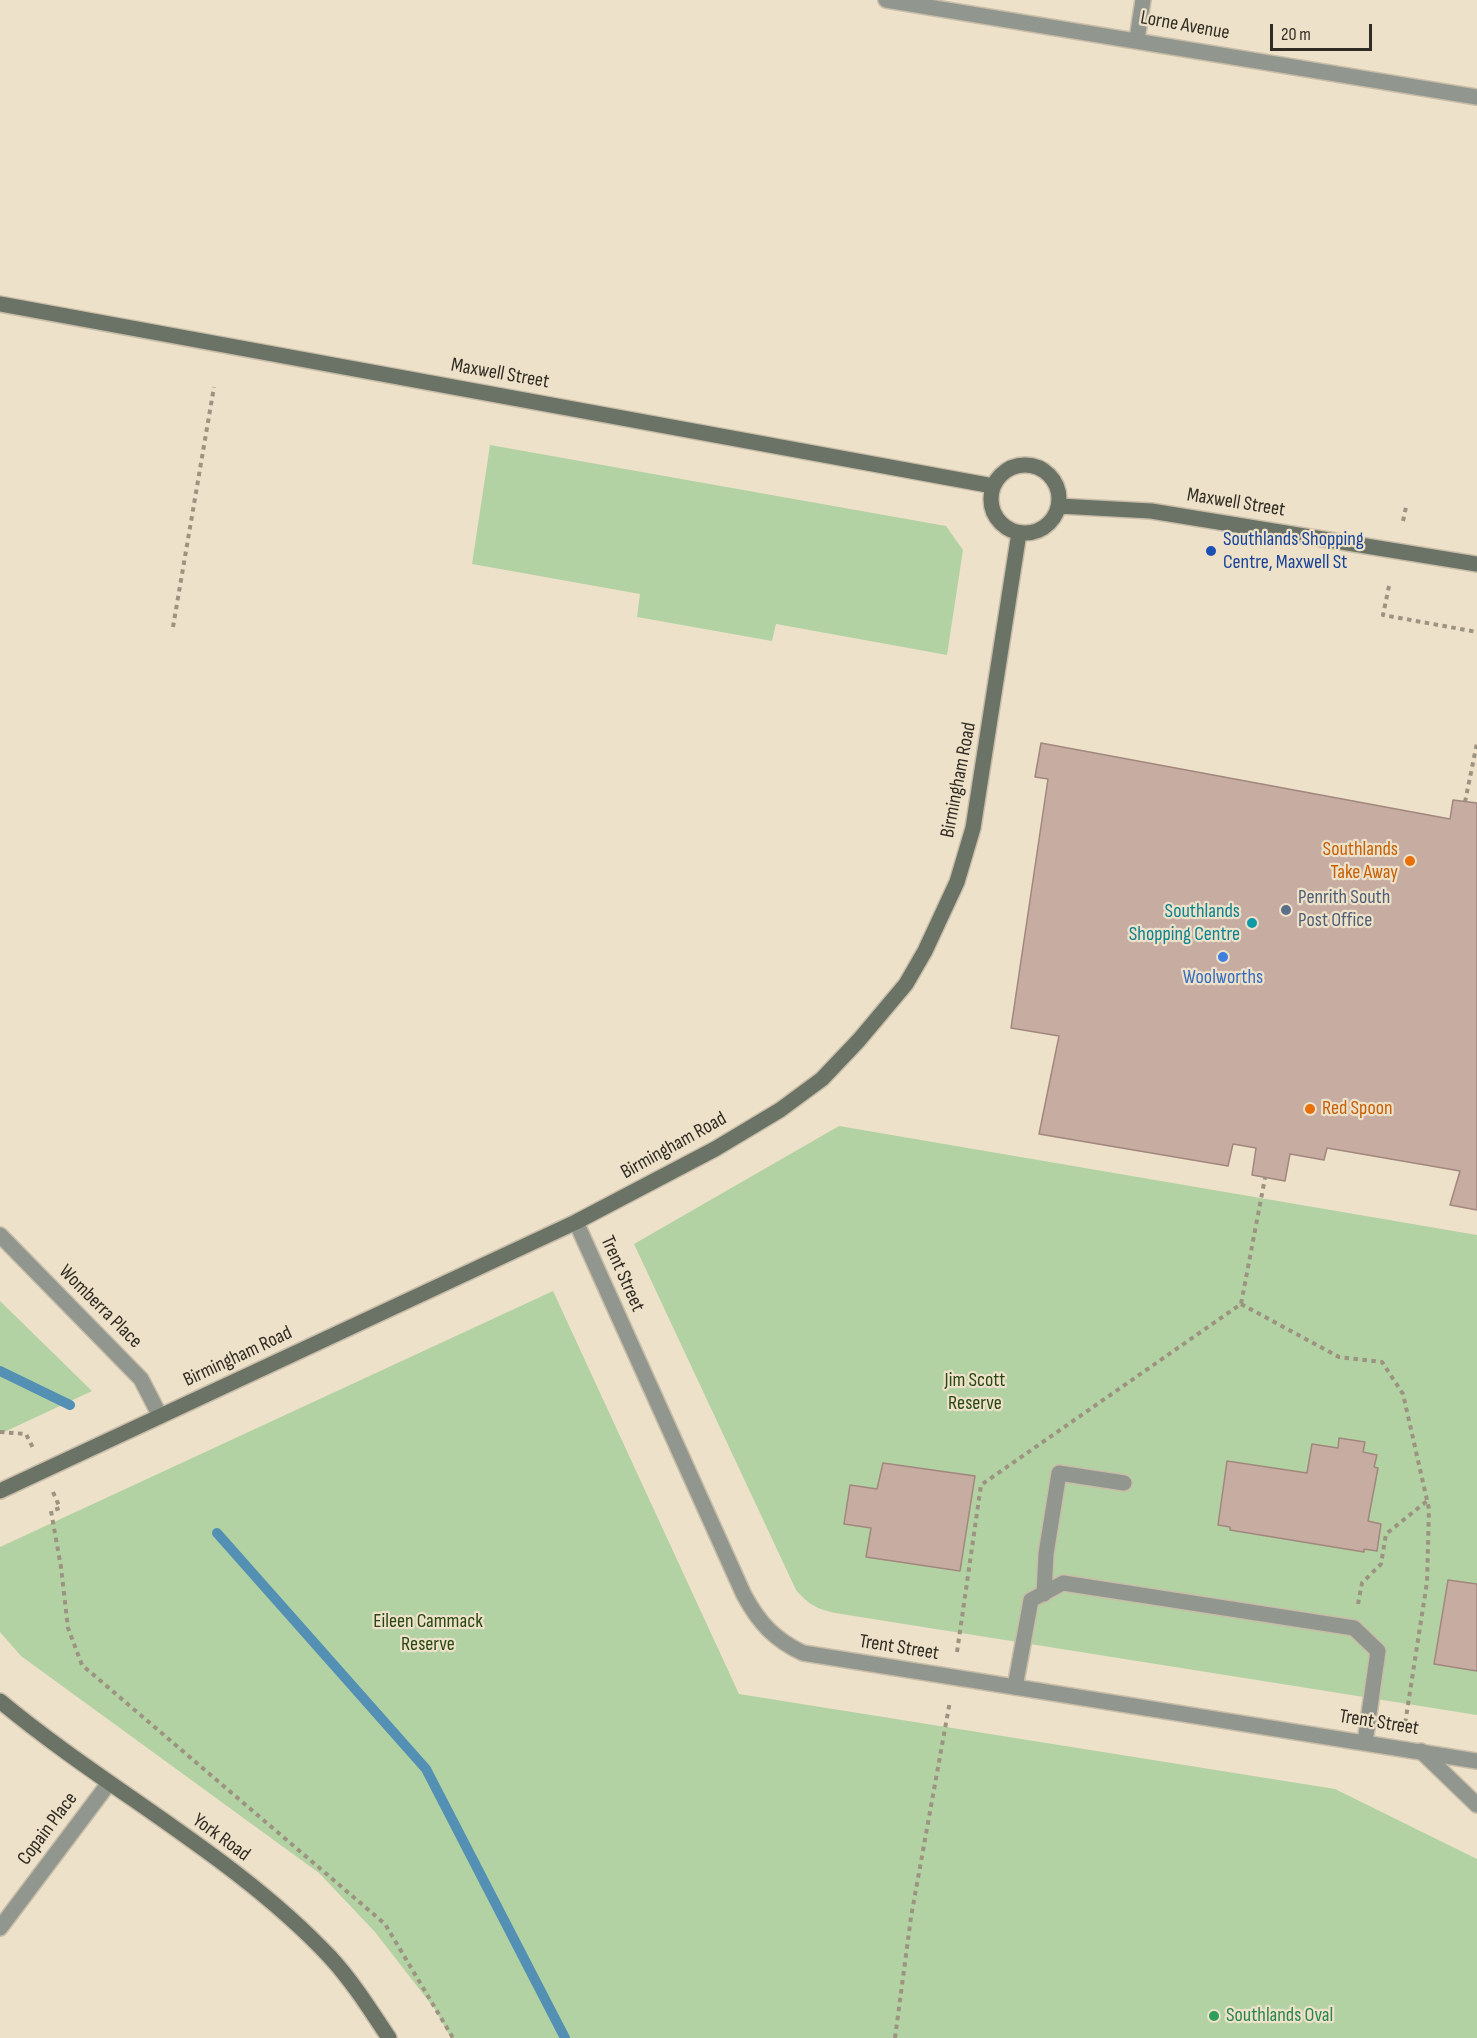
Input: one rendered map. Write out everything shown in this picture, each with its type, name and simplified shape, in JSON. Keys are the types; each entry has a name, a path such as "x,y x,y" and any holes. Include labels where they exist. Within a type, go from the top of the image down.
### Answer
{"street":[{"name":"Lorne Avenue","path":"886,0 1137,39 1477,97"},
{"path":"1137,39 1143,0"},
{"name":"Maxwell Street","path":"0,304 993,486"},
{"path":"1015,466 1035,466 1052,477 1057,486 1059,506 1049,524 1040,530 1019,533 1010,529 995,516 992,506 993,486 998,477 1015,466"},
{"name":"Maxwell Street","path":"1059,506 1142,509 1477,564"},
{"name":"Birmingham Road","path":"0,1491 576,1222 715,1149 780,1110 829,1071 866,1034 906,984 942,918 957,882 973,828 1019,533"},
{"name":"Trent Street","path":"576,1222 744,1595 768,1631 785,1644 803,1653 1477,1761"},
{"name":"Womberra Place","path":"0,1235 141,1379 160,1416"},
{"path":"1044,1594 1046,1554 1059,1473 1124,1483"},
{"path":"1015,1687 1031,1600 1064,1583 1354,1628 1378,1651 1365,1742"},
{"name":"York Road","path":"0,1701 251,1885 292,1920 331,1959 389,2038"},
{"path":"1421,1751 1477,1805"},
{"name":"Copain Place","path":"0,1928 109,1783"}],"path":[{"path":"173,627 214,387"},
{"path":"1403,521 1406,507"},
{"path":"1389,586 1383,615 1477,632"},
{"path":"1465,802 1477,743"},
{"path":"1241,1304 1340,1357 1382,1362 1403,1394 1427,1501 1426,1582 1401,1748"},
{"path":"0,1431 26,1434"},
{"path":"1354,1628 1362,1583 1381,1564 1386,1534 1427,1501"},
{"path":"60,1508 51,1511 62,1568 68,1628 82,1665 385,1924 453,2038"}],"green space":[{"path":"490,445 946,526 963,550 947,655 776,624 772,641 637,617 640,594 472,564"},
{"name":"Jim Scott Reserve","path":"839,1126 1477,1235 1477,1715 835,1613 818,1608 805,1599 796,1590 634,1244"},
{"name":"Eileen Cammack Reserve","path":"553,1291 739,1694 1335,1789 1477,1859 1477,2038 451,2038 434,2008 375,1932 319,1873 21,1656 0,1632 0,1547"},
{"path":"0,1301 92,1391 0,1434"}],"building":[{"name":"Southlands Shopping Centre","path":"1041,743 1450,819 1453,800 1477,803 1477,1210 1450,1205 1460,1171 1327,1148 1324,1160 1290,1154 1285,1181 1252,1175 1256,1148 1233,1144 1228,1166 1039,1134 1059,1036 1011,1028 1048,779 1035,777"},
{"path":"1339,1438 1365,1442 1363,1452 1377,1455 1374,1467 1378,1468 1368,1521 1381,1524 1377,1551 1364,1549 1364,1552 1230,1530 1230,1527 1218,1525 1227,1461 1307,1473 1312,1444 1338,1448"},
{"path":"883,1463 975,1476 960,1571 866,1557 871,1528 844,1524 850,1485 877,1489"},
{"path":"1448,1580 1477,1584 1477,1671 1434,1664"}],"waterway":[{"path":"0,1371 70,1405"},
{"path":"217,1533 426,1769 565,2038"}],"place":[{"name":"Southlands Shopping Centre, Maxwell St","path":"1211,551"},
{"name":"Southlands Take Away","path":"1410,861"},
{"name":"Penrith South Post Office","path":"1286,910"},
{"name":"Southlands Shopping Centre","path":"1252,923"},
{"name":"Woolworths","path":"1223,957"},
{"name":"Red Spoon","path":"1310,1109"},
{"name":"Southlands Oval","path":"1214,2016"}]}
